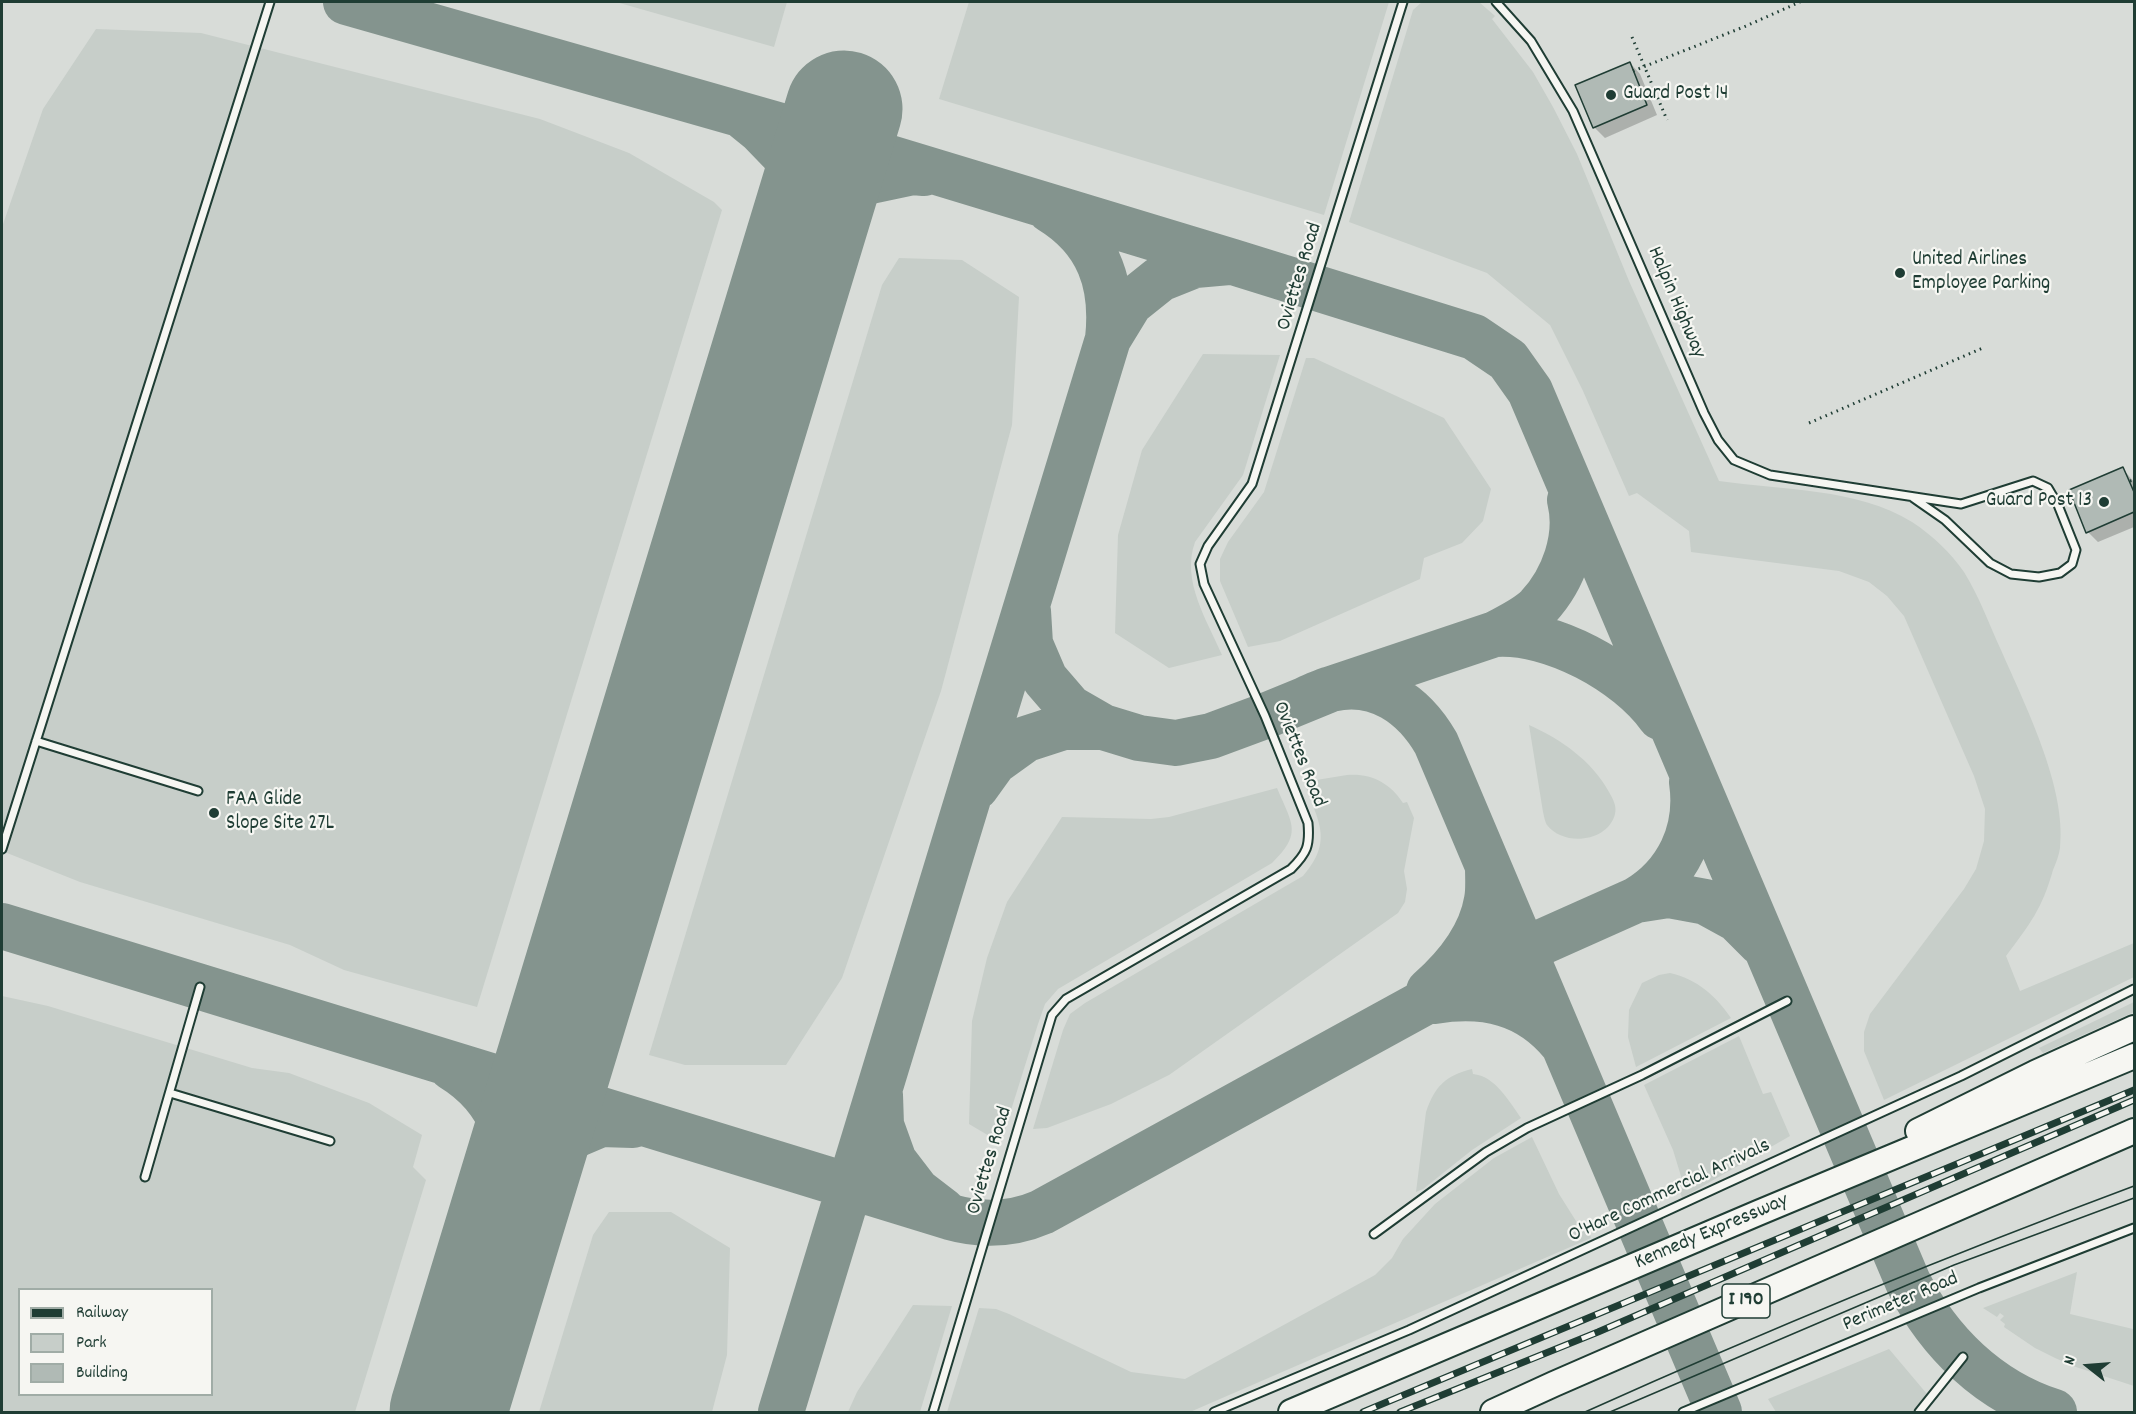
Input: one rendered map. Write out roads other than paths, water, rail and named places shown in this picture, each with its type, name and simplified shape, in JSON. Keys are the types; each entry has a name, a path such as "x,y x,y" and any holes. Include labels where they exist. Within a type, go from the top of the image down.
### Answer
{"highway":[{"path":"1758,1213 2035,1073 2134,1028"},
{"name":"Kennedy Expressway","path":"1291,1413 1758,1213 2134,1056"},
{"name":"I 190","path":"1493,1413 1565,1379 2134,1131"}],"lane":[{"path":"2,849 270,2"},
{"name":"Oviettes Road","path":"933,1413 1052,1015 1066,999 1291,869 1303,856 1309,842 1308,823 1265,716 1204,584 1200,564 1208,546 1252,484 1403,2"},
{"name":"Halpin Highway","path":"1496,2 1531,41 1573,111 1704,412 1718,440 1734,460 1770,475 1961,504 2033,481 2048,488 2058,505 2076,550 2072,564 2060,573 2038,577 2011,574 1990,563 1945,520 1912,497"},
{"path":"36,741 198,791"},
{"path":"145,1177 200,987"},
{"name":"O'Hare Commercial Arrivals","path":"1214,1413 1409,1330 1832,1136 1961,1076 2134,989"},
{"path":"1374,1234 1486,1152 1527,1128 1642,1076 1787,1001"},
{"path":"170,1093 330,1141"},
{"name":"Perimeter Road","path":"1683,1413 1979,1288 2134,1228"},
{"path":"1919,1413 1963,1357"}],"tram line":[{"path":"1585,1412 1858,1295 2134,1186"},
{"path":"1610,1412 1954,1265 2134,1198"}],"railway":[{"path":"1363,1412 2134,1090"},
{"path":"1400,1412 1598,1332 2134,1100"}],"place":[{"name":"Guard Post 14","path":"1611,95"},
{"name":"United Airlines Employee Parking","path":"1900,273"},
{"name":"Guard Post 13","path":"2104,502"},
{"name":"FAA Glide Slope Site 27L","path":"214,813"}]}
